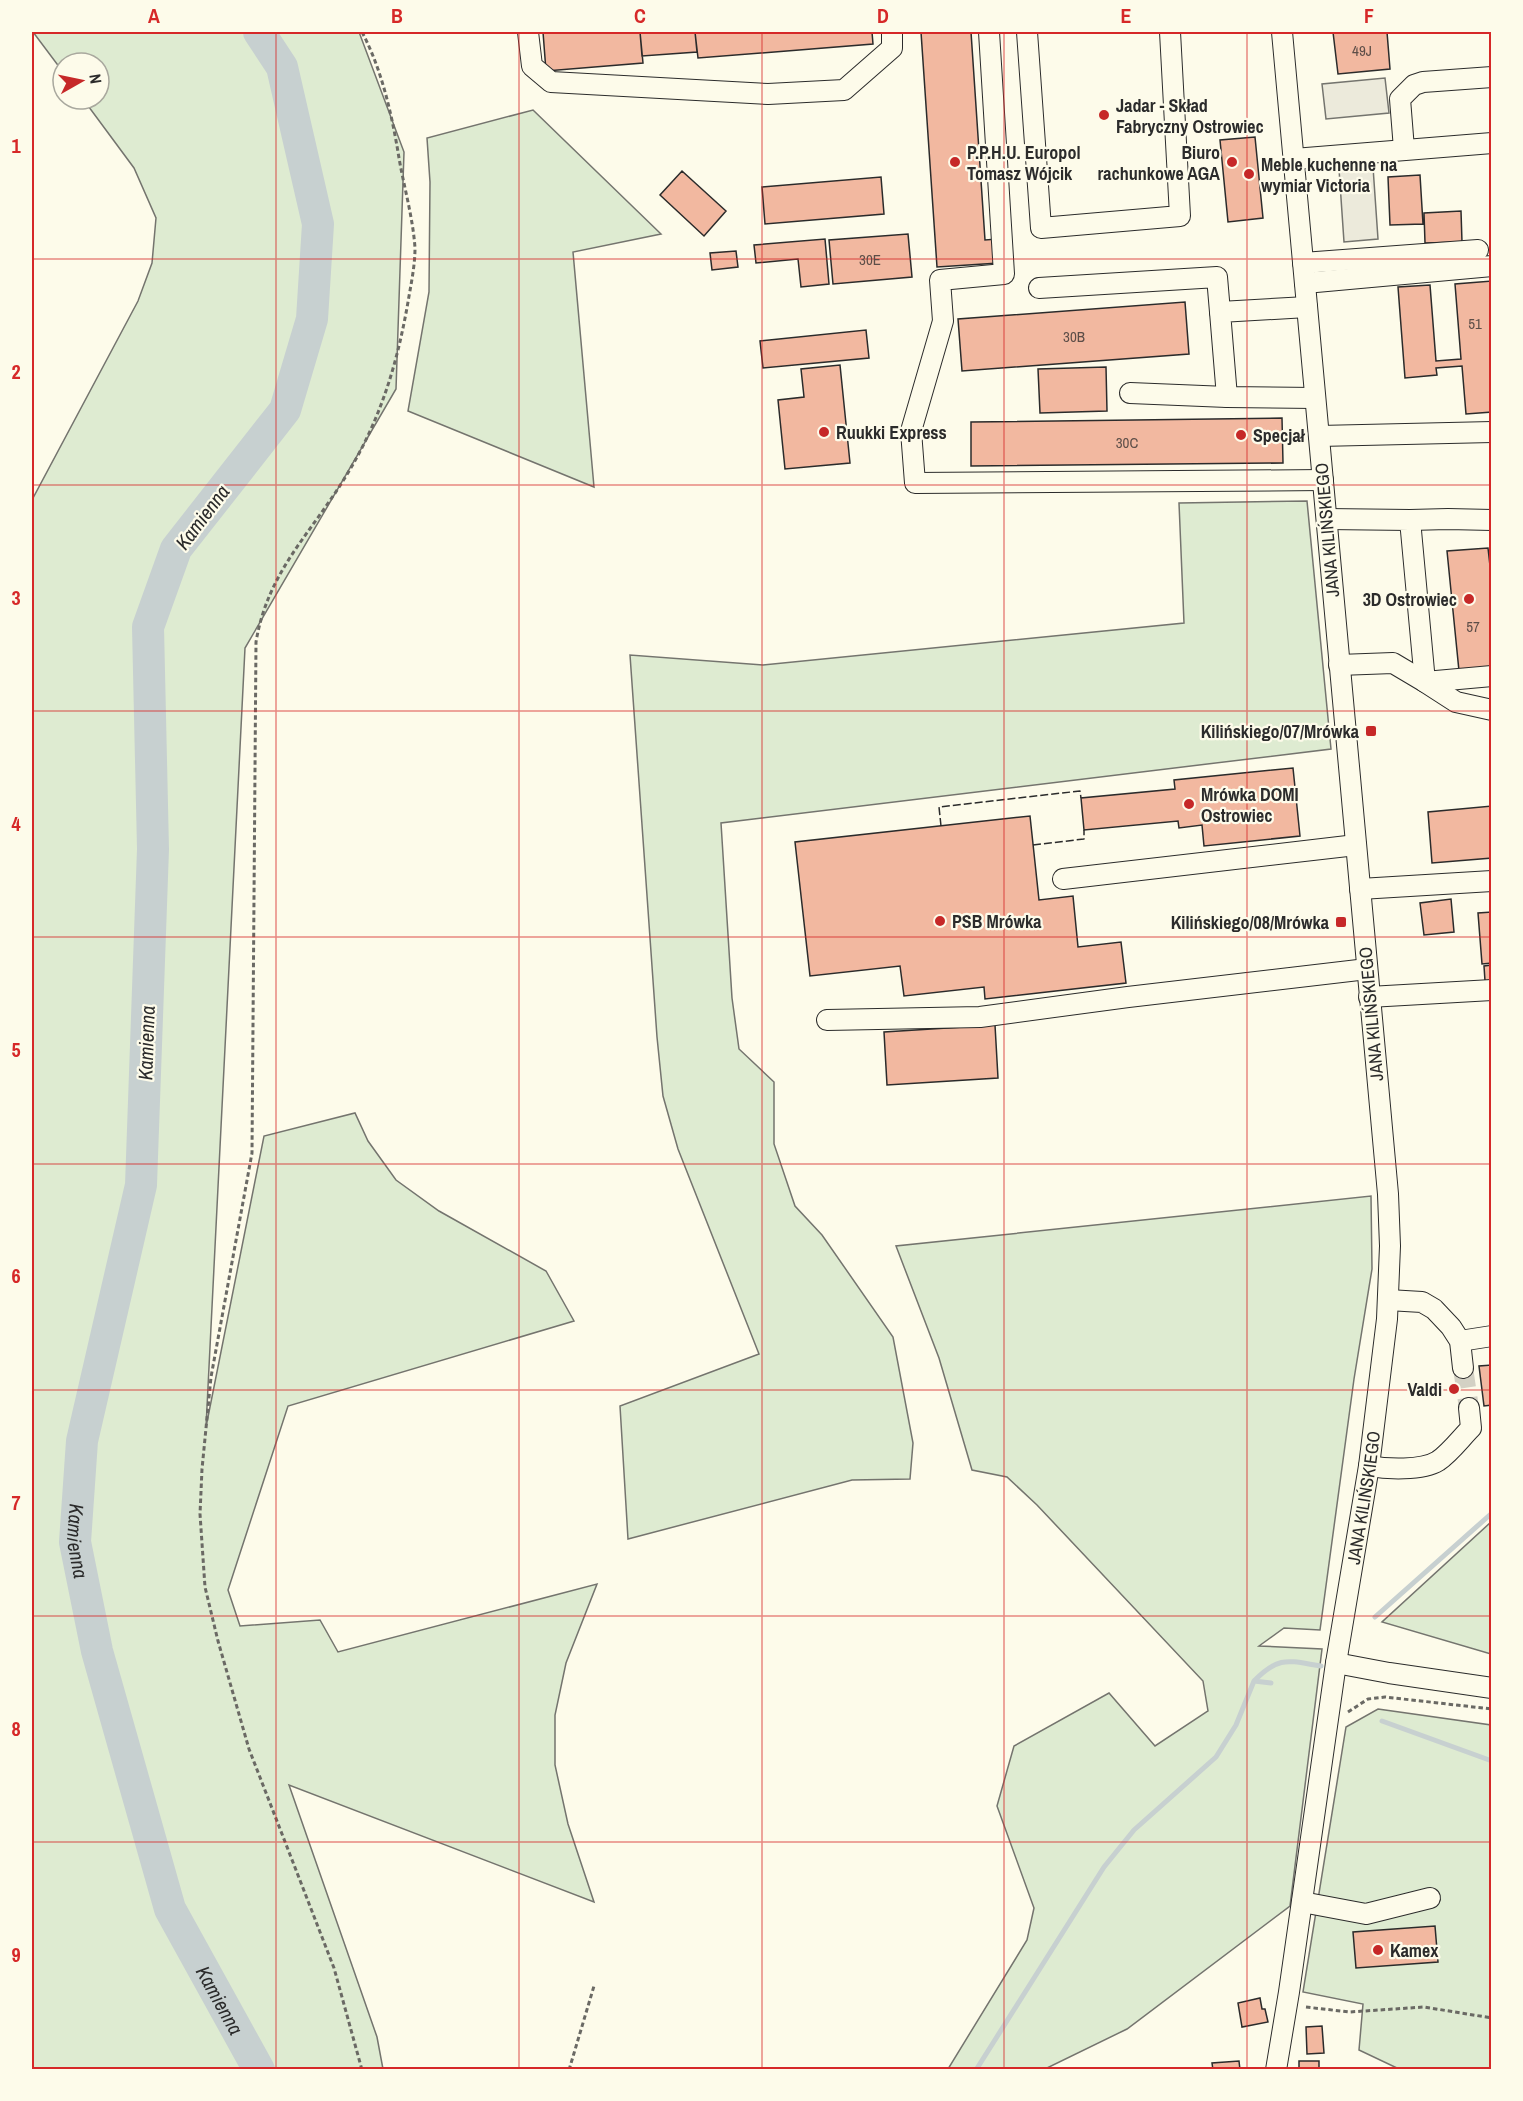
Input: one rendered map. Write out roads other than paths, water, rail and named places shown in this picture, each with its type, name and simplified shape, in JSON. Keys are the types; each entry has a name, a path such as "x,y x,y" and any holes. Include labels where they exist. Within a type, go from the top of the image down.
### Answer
{"street":[{"path":"528,32 532,66 551,82 768,94 844,90 892,48 892,32"},
{"path":"988,32 1004,274 940,280 943,321 911,431 915,483 1323,480"},
{"path":"1027,32 1041,228 1180,216 1170,32"},
{"name":"JANA KILIŃSKIEGO","path":"1276,2070 1336,1663 1369,1466 1388,1300 1390,1246 1388,1194 1282,32"},
{"path":"1404,149 1400,99 1414,85 1424,82 1491,77"},
{"path":"1294,159 1491,142"},
{"path":"1304,273 1478,250"},
{"path":"1304,273 1491,266"},
{"path":"1039,288 1217,277 1227,397"},
{"path":"1220,312 1307,307"},
{"path":"1130,393 1316,398"},
{"path":"1319,436 1491,432"},
{"path":"1327,519 1491,520"},
{"path":"1410,520 1425,682"},
{"path":"1339,665 1393,663 1456,702 1491,710"},
{"path":"1425,682 1491,676"},
{"path":"1063,879 1356,845"},
{"path":"1360,889 1491,881"},
{"path":"827,1020 980,1017 1367,969"},
{"path":"1370,997 1491,990"},
{"path":"1388,1300 1422,1302 1451,1327 1460,1341 1463,1368"},
{"path":"1460,1341 1491,1336"},
{"path":"1369,1466 1386,1469 1437,1462 1471,1428 1468,1408"},
{"path":"1336,1663 1491,1688"},
{"path":"1302,1902 1366,1914 1430,1898"}],"waterway":[{"name":"Kamienna","path":"259,32 282,67 318,224 312,319 285,410 176,549 148,627 153,849 141,1185 82,1441 75,1542 97,1651 170,1909 259,2070"},
{"path":"1375,1617 1492,1513"},
{"path":"1254,1681 1271,1667 1285,1662 1321,1666"},
{"path":"976,2070 1104,1867 1134,1830 1216,1757 1236,1725 1254,1681 1271,1683"},
{"path":"1382,1721 1492,1761"}],"tunnel":[{"path":"1463,1368 1469,1408"}],"place":[{"name":"Jadar - Skład Fabryczny Ostrowiec","path":"1104,115"},
{"name":"P.P.H.U. Europol Tomasz Wójcik","path":"955,162"},
{"name":"Biuro rachunkowe AGA","path":"1232,162"},
{"name":"Meble kuchenne na wymiar Victoria","path":"1249,174"},
{"name":"Ruukki Express","path":"824,432"},
{"name":"Specjał","path":"1241,435"},
{"name":"3D Ostrowiec","path":"1469,599"},
{"name":"Kilińskiego/07/Mrówka","path":"1371,731"},
{"name":"Mrówka DOMI Ostrowiec","path":"1189,804"},
{"name":"PSB Mrówka","path":"940,921"},
{"name":"Kilińskiego/08/Mrówka","path":"1341,922"},
{"name":"Valdi","path":"1454,1389"},
{"name":"Kamex","path":"1378,1950"}]}
